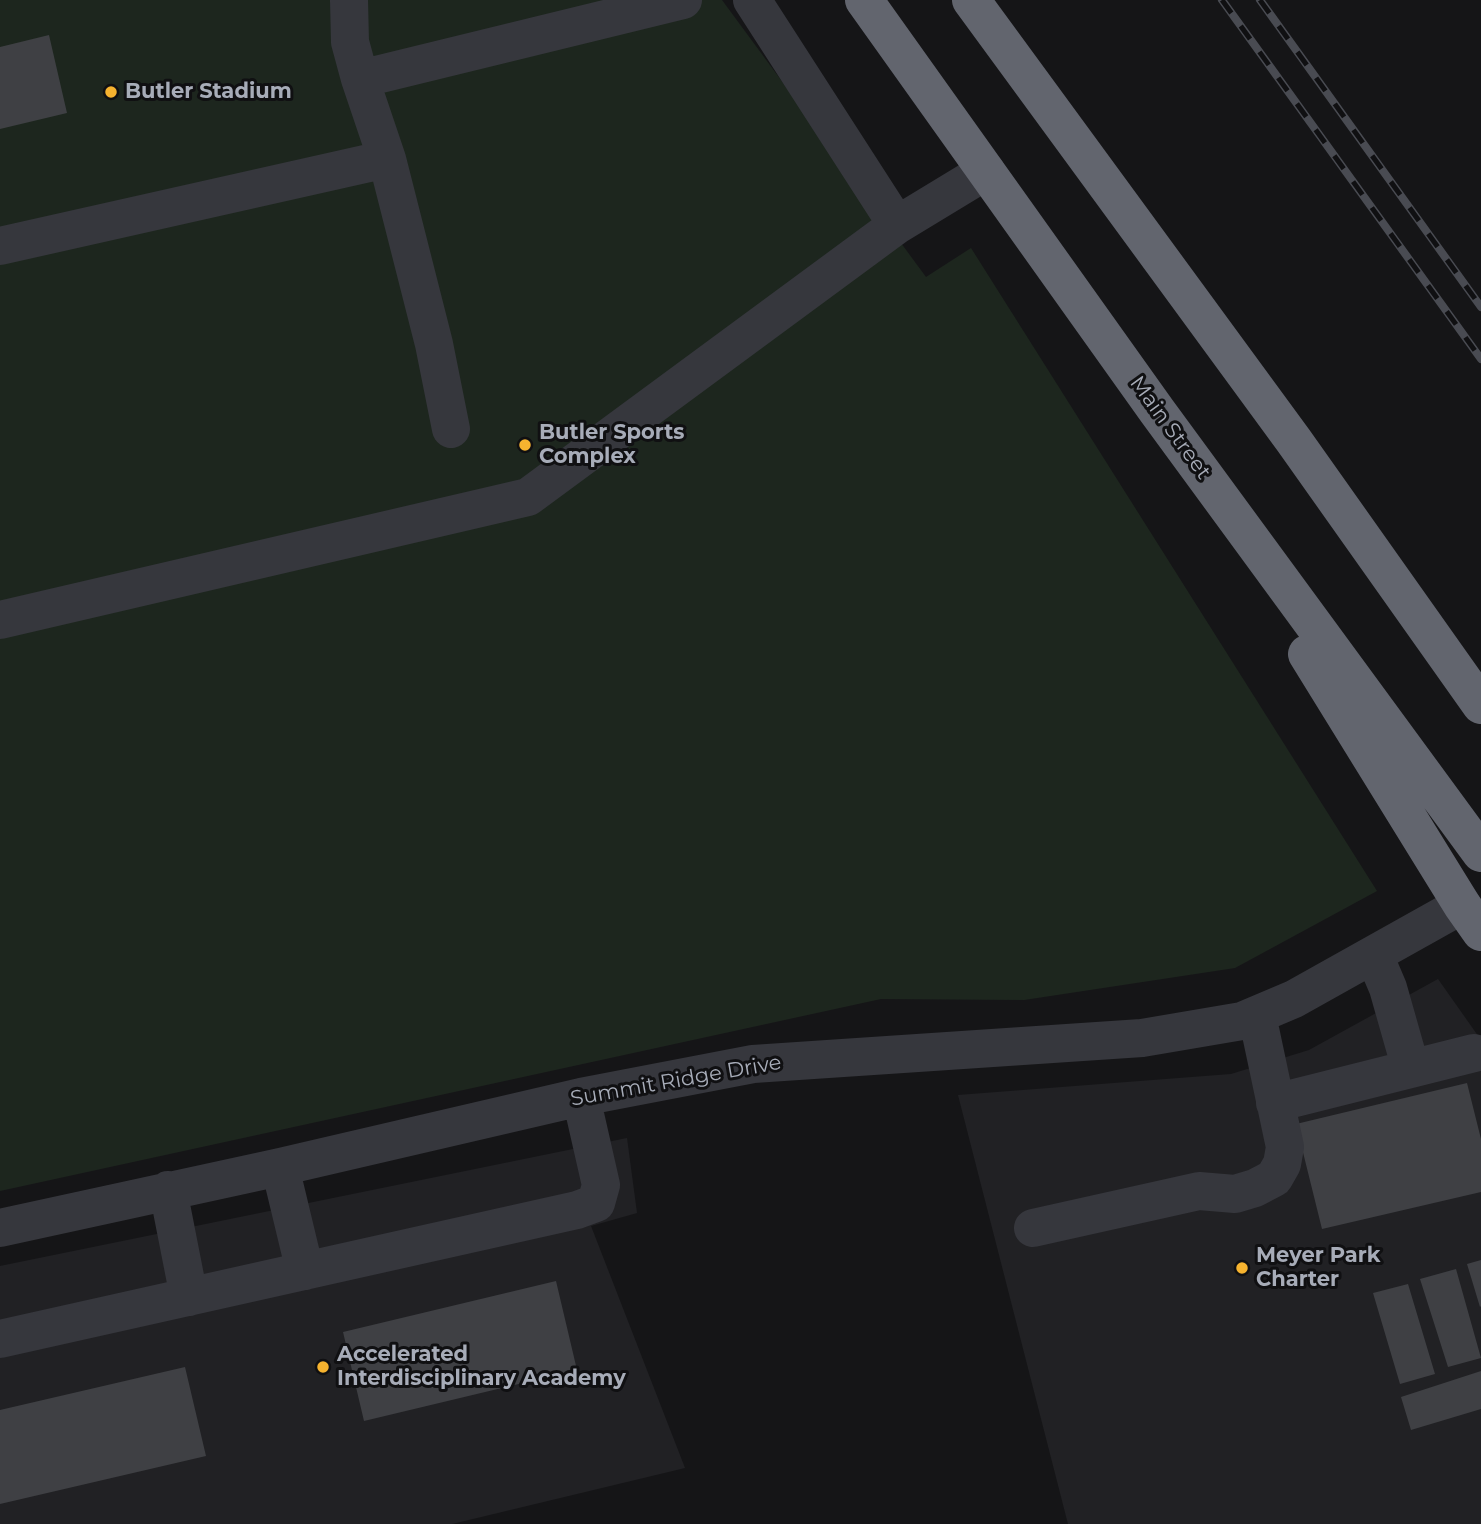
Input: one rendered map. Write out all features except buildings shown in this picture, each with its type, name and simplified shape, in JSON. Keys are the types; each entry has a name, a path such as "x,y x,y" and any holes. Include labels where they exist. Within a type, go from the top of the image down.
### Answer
{"highway":[{"name":"Main Street","path":"864,0 1157,411 1481,853"},
{"path":"971,0 1294,441 1481,705"},
{"path":"1157,411 1471,919"},
{"path":"1294,441 1481,666"}],"street":[{"path":"349,0 350,42 412,248 451,429"},
{"path":"360,79 683,0"},
{"path":"752,0 897,225"},
{"path":"0,246 387,159"},
{"path":"0,620 528,497 897,225 986,171"},
{"name":"Summit Ridge Drive","path":"0,1228 581,1097 753,1064 1142,1038 1242,1021 1294,999 1374,955 1471,919"},
{"path":"1374,955 1388,988 1411,1069"},
{"path":"1033,1228 1199,1191 1235,1194 1274,1178 1282,1164 1284,1147 1256,1015"},
{"path":"1275,1103 1474,1053"},
{"path":"0,1339 577,1210 596,1203 601,1185 581,1097"},
{"path":"280,1167 305,1271"},
{"path":"168,1190 190,1297"}],"shaded area":[{"name":"Butler Sports Complex","path":"0,0 722,0 926,277 971,248 1377,891 1235,968 1024,1000 881,999 0,1191"},
{"name":"Meyer Park Charter","path":"1438,979 1481,1040 1481,1524 1068,1524 958,1095 1231,1074 1309,1050"},
{"name":"Accelerated Interdisciplinary Academy","path":"627,1138 637,1213 591,1226 685,1468 452,1524 0,1524 0,1266"}],"railway":[{"path":"1222,0 1481,359"},
{"path":"1260,0 1481,307"}],"place":[{"name":"Butler Stadium","path":"111,92"},
{"name":"Butler Sports Complex","path":"525,445"},
{"name":"Meyer Park Charter","path":"1242,1268"},
{"name":"Accelerated Interdisciplinary Academy","path":"323,1367"}]}
